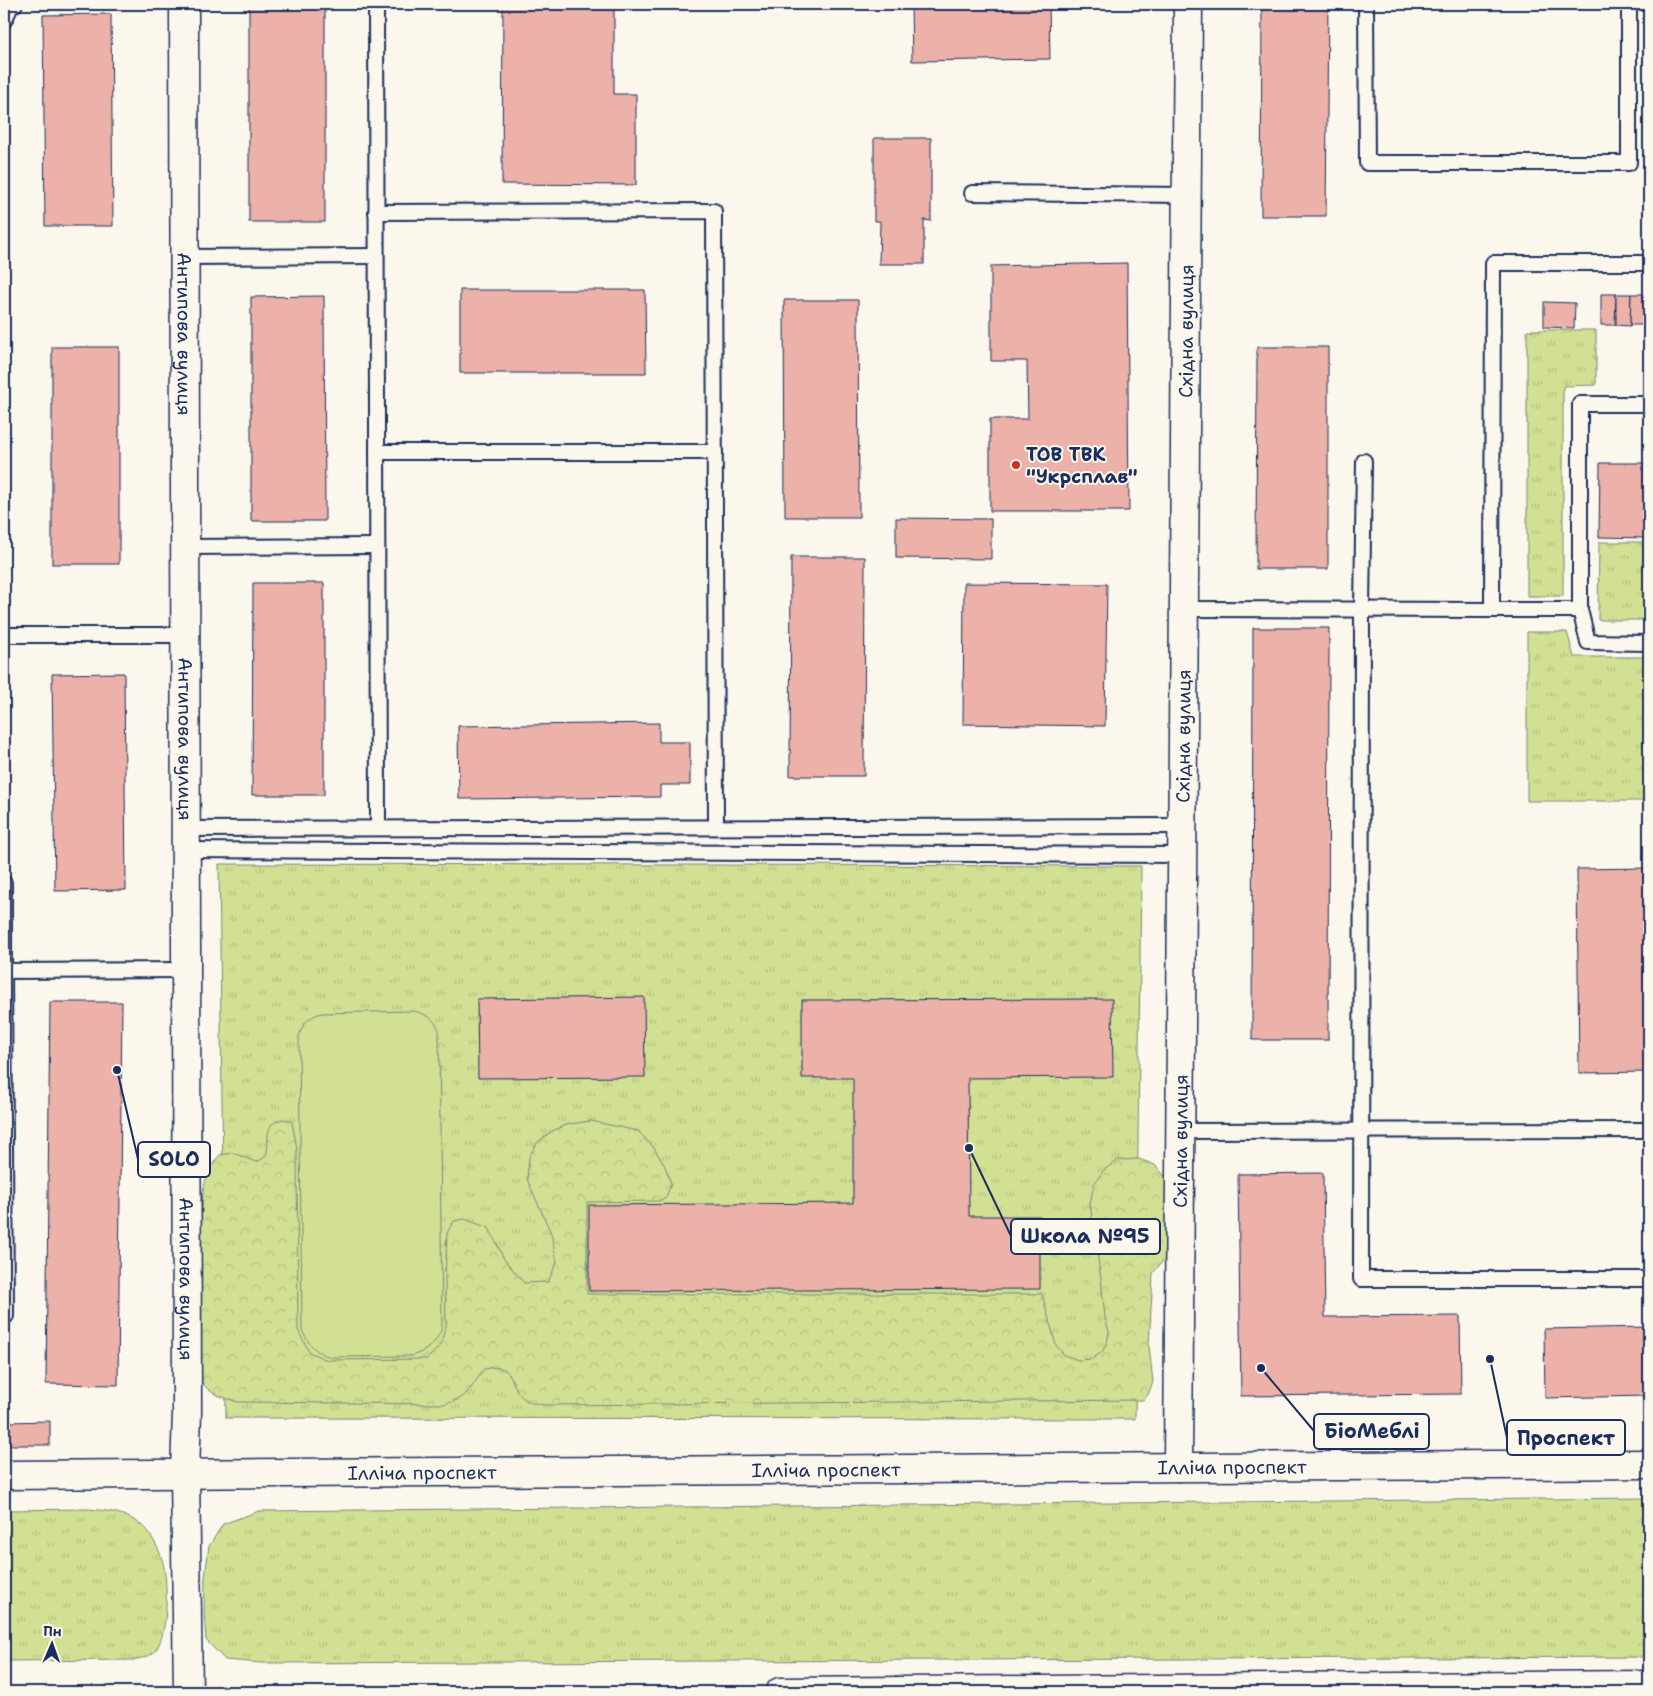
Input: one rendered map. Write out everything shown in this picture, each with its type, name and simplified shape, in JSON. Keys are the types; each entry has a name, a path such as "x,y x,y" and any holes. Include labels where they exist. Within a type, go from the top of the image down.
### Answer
{"street":[{"name":"Антипова вулиця","path":"184,4 187,1413 185,1474 188,1692"},
{"name":"Східна вулиця","path":"1178,1467 1182,1131 1182,826 1188,4"},
{"name":"Ілліча проспект","path":"4,1475 1649,1464"},
{"path":"780,1692 1528,1689 1649,1685"}],"lane":[{"path":"4,21 11,6 15,4"},
{"path":"376,4 378,828"},
{"path":"1366,4 1367,163 1629,163 1628,4"},
{"path":"972,193 1186,195"},
{"path":"376,212 714,211 716,827"},
{"path":"185,257 376,256"},
{"path":"1492,610 1493,263 1649,263"},
{"path":"1649,404 1580,404 1580,610 1588,642 1649,643"},
{"path":"377,452 715,452"},
{"path":"1364,461 1360,1279 1649,1279"},
{"path":"185,547 377,546"},
{"path":"1184,609 1580,610"},
{"path":"4,635 186,635"},
{"path":"186,839 378,828 1182,826"},
{"path":"186,839 1182,854"},
{"path":"4,883 6,1316 4,1316"},
{"path":"4,971 186,970"},
{"path":"1182,1131 1649,1130"}],"green space":[{"path":"1527,330 1596,330 1596,385 1563,386 1563,596 1527,596"},
{"path":"1599,542 1649,542 1649,620 1598,620"},
{"path":"1527,632 1567,632 1574,657 1649,657 1649,801 1527,801"},
{"path":"219,864 1141,866 1135,1419 226,1418"},
{"path":"414,1011 429,1017 435,1022 439,1030 442,1328 430,1346 422,1352 411,1356 331,1357 313,1347 302,1330 299,1036 302,1027 307,1021 313,1016 322,1013"},
{"path":"284,1119 292,1122 297,1149 298,1330 309,1352 327,1360 427,1359 440,1346 446,1326 445,1279 447,1233 454,1221 464,1219 489,1228 504,1259 524,1283 548,1282 557,1262 551,1233 527,1179 529,1157 538,1142 552,1131 569,1124 591,1121 638,1131 654,1148 665,1166 671,1184 666,1197 659,1201 587,1202 587,1294 1042,1294 1056,1345 1064,1355 1078,1360 1092,1359 1102,1352 1107,1343 1109,1332 1105,1317 1090,1204 1094,1184 1104,1170 1118,1160 1139,1159 1155,1165 1168,1180 1166,1257 1153,1273 1149,1346 1153,1382 1148,1395 1143,1400 545,1405 526,1400 520,1395 507,1372 503,1369 495,1368 484,1369 468,1392 458,1400 443,1404 238,1402 217,1395 205,1386 198,1372 193,1351 203,1191 209,1172 220,1155 233,1153 256,1162 264,1158 267,1150 268,1134 272,1124"},
{"path":"1649,1498 1649,1657 261,1663 225,1660 206,1640 204,1613 205,1577 209,1546 223,1524 259,1511"},
{"path":"89,1509 116,1513 134,1520 148,1532 157,1547 162,1558 166,1584 165,1624 158,1646 153,1653 135,1660 4,1661 4,1510"}],"building":[{"path":"249,4 325,4 325,222 249,222"},
{"path":"503,4 614,4 614,94 636,94 636,185 502,184"},
{"path":"911,4 1049,4 1050,59 912,61"},
{"path":"1262,4 1328,4 1326,216 1261,216"},
{"path":"111,14 113,226 45,226 43,15"},
{"path":"874,138 931,138 931,221 924,220 924,264 879,264 880,221 874,221"},
{"path":"1127,263 1129,511 990,511 990,419 1028,419 1027,361 991,361 991,266"},
{"path":"460,290 645,290 646,373 460,373"},
{"path":"1601,294 1616,294 1615,325 1601,325"},
{"path":"1616,294 1631,294 1630,326 1616,325"},
{"path":"1631,294 1646,294 1646,325 1630,325"},
{"path":"1646,294 1649,294 1649,325 1646,325"},
{"path":"324,296 325,521 251,521 251,297"},
{"path":"784,300 858,300 859,517 785,517"},
{"path":"1544,302 1575,303 1574,328 1544,327"},
{"path":"52,347 119,347 119,564 52,564"},
{"path":"1257,347 1328,347 1328,569 1256,569"},
{"path":"1600,463 1649,463 1649,538 1599,537"},
{"path":"896,518 991,519 991,559 896,558"},
{"path":"791,557 865,557 864,776 790,776"},
{"path":"253,583 324,583 324,795 252,795"},
{"path":"964,583 1107,584 1105,726 963,724"},
{"path":"1253,628 1329,628 1328,1040 1252,1040"},
{"path":"124,673 126,890 55,891 52,674"},
{"path":"659,723 659,742 690,742 690,785 660,785 660,797 459,799 458,726"},
{"path":"1649,868 1649,1072 1579,1073 1577,869"},
{"path":"644,997 645,1077 478,1078 477,999"},
{"path":"1112,999 1113,1077 968,1078 969,1216 1040,1216 1040,1289 589,1291 589,1205 853,1203 853,1078 802,1078 802,1000"},
{"path":"50,1002 122,1002 118,1385 46,1384"},
{"path":"1323,1173 1325,1317 1460,1316 1461,1394 1241,1396 1238,1174"},
{"path":"1649,1327 1649,1396 1545,1398 1544,1329"},
{"path":"4,1421 7,1422 6,1445 4,1445"},
{"path":"50,1421 50,1445 6,1445 7,1422"}],"place":[{"name":"ТОВ ТВК \"Укрсплав\"","path":"1016,465"},
{"name":"SOLO","path":"117,1070"},
{"name":"Школа №95","path":"969,1148"},
{"name":"Проспект","path":"1490,1359"},
{"name":"БіоМеблі","path":"1261,1368"}]}
